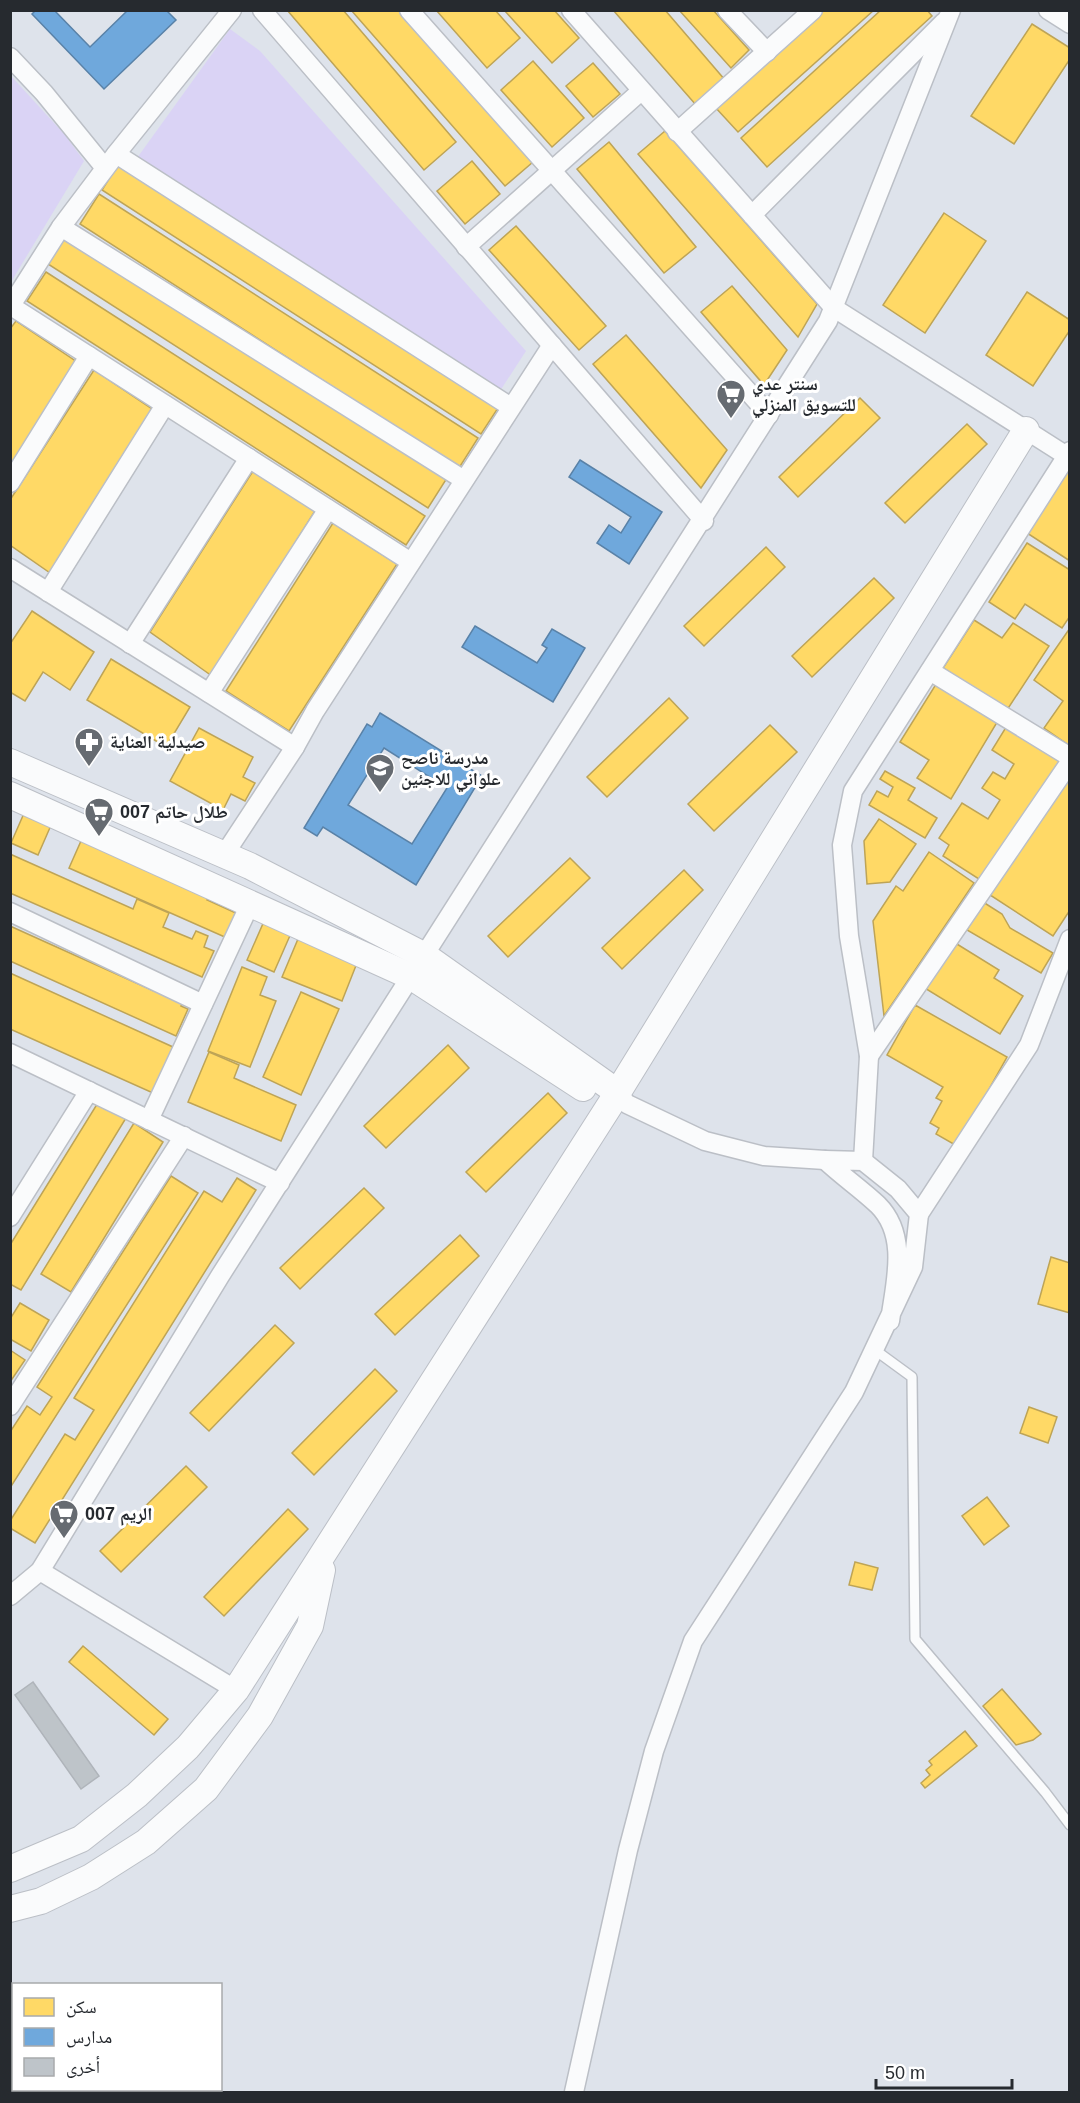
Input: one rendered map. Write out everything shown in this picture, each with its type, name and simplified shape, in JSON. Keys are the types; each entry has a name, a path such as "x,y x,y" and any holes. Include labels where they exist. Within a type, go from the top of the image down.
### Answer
{"main road":[{"path":"10,1869 81,1839 137,1795 188,1748 236,1690 618,1100 1026,430"},
{"path":"10,762 224,855 419,966 618,1100"},
{"path":"12,801 251,903 419,966"},
{"path":"10,1909 41,1901 92,1877 146,1842 206,1789 260,1716 310,1626 325,1555"}],"street":[{"path":"232,10 61,226 11,306 411,562"},
{"path":"262,10 704,521"},
{"path":"409,10 769,415"},
{"path":"571,10 834,308 1069,455 853,791 842,845 849,936 869,1056 863,1161"},
{"path":"727,10 767,52"},
{"path":"677,132 813,10"},
{"path":"1048,10 1070,24"},
{"path":"752,215 951,12"},
{"path":"10,1596 40,1571 280,1183 704,521 828,321 951,12"},
{"path":"10,57 111,161 512,407"},
{"path":"466,247 641,91"},
{"path":"61,226 464,480"},
{"path":"224,855 552,345"},
{"path":"10,483 89,356"},
{"path":"48,592 165,405"},
{"path":"130,644 249,458"},
{"path":"209,693 328,509"},
{"path":"10,568 295,747"},
{"path":"930,671 1070,757"},
{"path":"869,1056 1070,762"},
{"path":"149,1120 251,903"},
{"path":"10,912 203,1005"},
{"path":"574,2092 631,1839 654,1751 693,1641 854,1392 890,1321 913,1267 920,1214 1029,1045 1070,939"},
{"path":"10,1053 280,1183"},
{"path":"10,1217 89,1091"},
{"path":"618,1100 705,1141 764,1156 863,1161 898,1189 920,1214"},
{"path":"10,1406 184,1136"},
{"path":"825,1160 846,1181 879,1206 894,1229 898,1261 890,1321"},
{"path":"40,1571 236,1690"}],"lane":[{"path":"875,1350 912,1377 915,1639 1045,1792 1070,1825"}],"shaded area":[{"path":"230,29 260,51 526,351 500,391 137,158"},
{"path":"11,76 65,135 84,161 11,282"}],"building: سكن":[{"path":"287,10 343,10 456,142 424,170"},
{"path":"351,10 400,10 533,162 505,186"},
{"path":"436,10 495,10 520,38 487,68"},
{"path":"504,10 554,10 579,38 552,63"},
{"path":"613,10 665,10 725,80 696,105"},
{"path":"679,10 713,10 749,50 731,68"},
{"path":"823,10 874,10 738,132 715,107"},
{"path":"881,10 927,10 932,16 767,167 741,138"},
{"path":"1032,24 1070,48 1070,59 1014,144 971,116"},
{"path":"533,61 584,118 552,147 501,90"},
{"path":"593,63 620,94 593,117 566,86"},
{"path":"665,131 817,304 798,337 638,154"},
{"path":"609,142 696,247 664,273 577,169"},
{"path":"120,161 500,405 481,434 102,190"},
{"path":"472,161 500,194 465,224 437,191"},
{"path":"99,194 478,438 459,468 80,224"},
{"path":"944,213 986,241 925,333 883,305"},
{"path":"516,226 606,326 579,350 489,250"},
{"path":"67,234 447,478 428,508 48,264"},
{"path":"46,272 425,516 406,545 27,301"},
{"path":"732,286 787,350 764,385 701,312"},
{"path":"1027,292 1070,320 1070,330 1033,386 986,355"},
{"path":"16,321 77,362 10,469 10,329"},
{"path":"626,335 727,450 701,488 593,364"},
{"path":"94,370 155,411 53,575 10,545 10,500"},
{"path":"860,398 880,418 798,497 779,477"},
{"path":"967,424 987,444 905,523 885,503"},
{"path":"1070,468 1070,561 1027,533"},
{"path":"253,471 315,511 212,676 150,632"},
{"path":"333,523 397,564 289,731 226,691"},
{"path":"1027,543 1070,570 1070,616 1062,628 1025,604 1015,619 989,602"},
{"path":"766,547 785,567 704,646 684,626"},
{"path":"874,578 894,598 812,677 792,656"},
{"path":"32,611 94,652 70,690 43,672 25,701 10,692 10,644"},
{"path":"974,620 1002,638 1013,623 1049,646 1007,710 943,668"},
{"path":"1070,628 1070,746 1044,728 1063,701 1034,680"},
{"path":"111,659 190,707 166,747 87,700"},
{"path":"938,681 999,719 951,799 917,778 929,760 900,742"},
{"path":"669,698 688,718 607,797 587,777"},
{"path":"1008,724 1061,759 982,881 943,856 949,845 939,838 962,803 988,819 1000,800 982,788 993,772 1005,779 1014,764 992,750"},
{"path":"770,725 797,752 714,831 688,804"},
{"path":"199,728 253,757 243,777 255,783 245,801 231,794 223,810 170,781"},
{"path":"1070,765 1070,910 1053,936 987,893"},
{"path":"885,771 915,788 908,800 937,818 925,838 869,805 877,791 888,797 893,787 880,779"},
{"path":"25,811 52,823 38,855 11,843"},
{"path":"879,819 916,844 890,882 867,884 864,841"},
{"path":"81,841 213,888 207,900 238,914 227,938 69,868"},
{"path":"929,852 974,883 884,1016 873,921 896,886 903,891"},
{"path":"10,854 133,909 137,899 169,913 163,927 192,939 196,931 208,936 204,947 214,951 202,977 10,893"},
{"path":"570,858 590,878 508,957 488,936"},
{"path":"684,870 703,890 622,969 602,948"},
{"path":"983,902 1002,914 1010,928 1053,953 1041,973 967,930"},
{"path":"265,919 292,931 274,972 247,960"},
{"path":"10,926 154,991 157,985 184,998 181,1006 188,1009 176,1036 10,961"},
{"path":"298,939 357,963 342,1001 282,977"},
{"path":"952,941 999,970 994,978 1023,996 1000,1034 923,987"},
{"path":"242,967 267,977 260,995 276,1001 250,1067 208,1051"},
{"path":"10,973 173,1047 153,1093 10,1029"},
{"path":"301,992 339,1009 301,1095 263,1077"},
{"path":"915,1005 1007,1057 957,1146 936,1134 939,1128 930,1123 942,1101 936,1098 943,1087 887,1055"},
{"path":"448,1045 469,1068 386,1148 364,1126"},
{"path":"209,1052 239,1065 234,1078 296,1105 281,1141 188,1102"},
{"path":"548,1093 567,1113 486,1192 466,1172"},
{"path":"99,1101 126,1118 21,1290 10,1284 10,1245"},
{"path":"134,1123 163,1142 71,1292 41,1274"},
{"path":"171,1176 198,1193 10,1488 10,1432 27,1406 40,1415 52,1397 37,1387"},
{"path":"237,1178 256,1190 35,1543 10,1528 10,1521 65,1434 75,1440 94,1410 74,1398 204,1191 222,1202"},
{"path":"364,1188 384,1208 300,1289 280,1268"},
{"path":"460,1235 479,1256 395,1335 375,1314"},
{"path":"1051,1257 1070,1263 1070,1313 1038,1304"},
{"path":"20,1303 49,1320 31,1351 10,1339 10,1319"},
{"path":"275,1325 294,1343 209,1431 190,1413"},
{"path":"10,1350 25,1360 10,1382"},
{"path":"375,1369 397,1391 314,1475 292,1453"},
{"path":"1029,1407 1057,1417 1048,1443 1020,1433"},
{"path":"186,1466 207,1487 121,1572 100,1551"},
{"path":"987,1497 1009,1526 984,1545 962,1516"},
{"path":"288,1509 308,1529 224,1616 204,1597"},
{"path":"855,1562 878,1568 872,1590 849,1585"},
{"path":"83,1646 168,1719 154,1735 69,1662"},
{"path":"1002,1689 1041,1734 1033,1740 1016,1745 983,1706"},
{"path":"965,1731 977,1746 925,1788 921,1783 930,1775 926,1770 932,1765 929,1761"}],"building: مدارس":[{"path":"36,10 54,10 90,47 128,10 166,10 176,20 104,89 32,14"},
{"path":"580,460 662,512 629,564 597,543 609,525 621,533 631,517 569,477"},
{"path":"475,626 537,663 547,648 542,645 552,629 585,648 553,702 462,647"},
{"path":"380,713 482,776 416,885 323,827 317,836 304,828 367,724 372,727","holes":["384,748 447,788 412,844 348,805"]}],"building: أخرى":[{"path":"33,1682 99,1776 81,1789 15,1695"}],"place":[{"name":"سنتر عدي للتسويق المنزلي","path":"731,420"},
{"name":"صيدلية العناية","path":"89,768"},
{"name":"مدرسة ناصح علواني للاجئين","path":"380,794"},
{"name":"طلال حاتم 007","path":"99,838"},
{"name":"الريم 007","path":"64,1540"}]}
